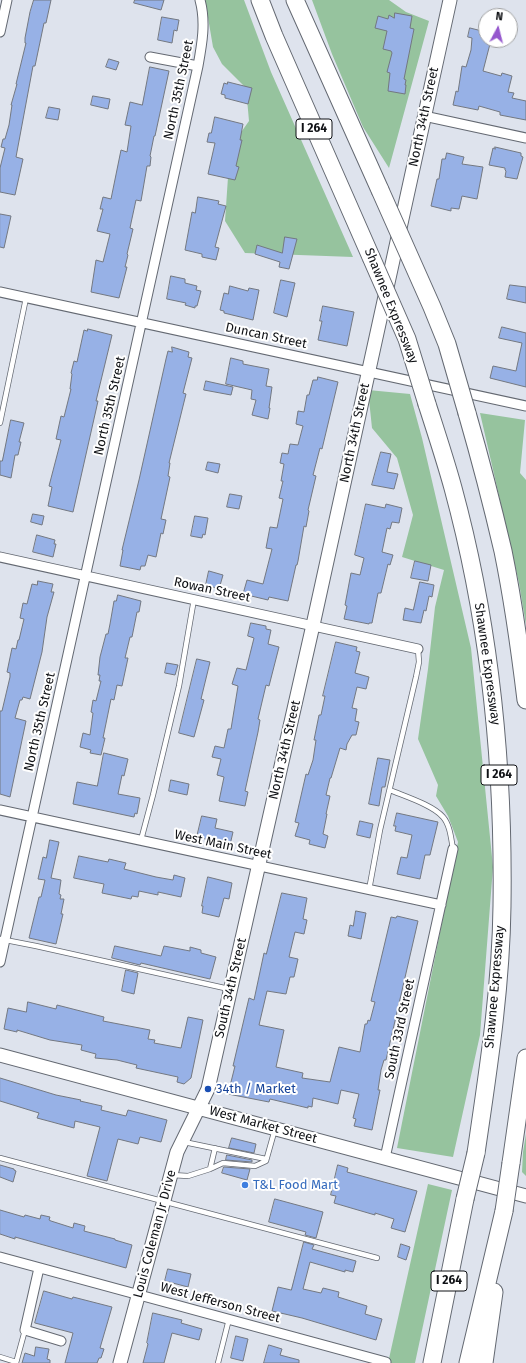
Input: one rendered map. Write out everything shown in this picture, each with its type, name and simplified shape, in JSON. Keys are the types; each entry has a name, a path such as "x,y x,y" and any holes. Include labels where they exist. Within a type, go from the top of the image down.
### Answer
{"highway":[{"name":"Shawnee Expressway","path":"260,0 274,36 407,339 453,487 481,616 492,688 502,833 502,907 498,975 486,1082 476,1153 432,1363"},
{"name":"I 264","path":"296,0 447,344 485,475 503,552 517,630 526,700"},
{"name":"I 264","path":"468,1363 504,1212 526,1058"},
{"path":"484,1363 504,1212"}],"street":[{"path":"0,32 7,0"},
{"name":"North 35th Street","path":"0,962 2,940 32,817 198,66 204,34 203,9 200,0"},
{"name":"North 34th Street","path":"259,866 450,0"},
{"path":"150,57 198,66"},
{"path":"424,116 526,138"},
{"name":"Duncan Street","path":"0,292 526,406"},
{"name":"Rowan Street","path":"0,557 418,649"},
{"name":"West Main Street","path":"0,810 441,905"},
{"name":"South 33rd Street","path":"385,1158 453,849"},
{"name":"South 34th Street","path":"199,1108 208,1089 259,866"},
{"name":"West Market Street","path":"0,1055 526,1196"},
{"name":"Louis Coleman Jr Drive","path":"120,1363 177,1152 199,1108"},
{"name":"West Jefferson Street","path":"0,1257 381,1361"},
{"path":"39,1268 25,1330 61,1341"}],"lane":[{"path":"0,423 26,298"},
{"path":"141,840 179,686 194,600"},
{"path":"369,890 380,830 416,677 419,662 418,649"},
{"path":"390,790 434,810 443,817 450,830 453,849"},
{"path":"2,940 36,946 231,989"},
{"path":"171,1175 188,1176 223,1163 255,1166 266,1160 275,1128"},
{"path":"183,1142 266,1159"},
{"path":"210,1169 215,1148"},
{"path":"0,1158 377,1258"},
{"path":"218,1363 230,1319"},
{"path":"0,1357 16,1362 25,1330"}],"green space":[{"path":"205,0 244,0 271,72 353,257 245,253 225,221 230,148 249,121 246,88 222,64 213,47"},
{"path":"312,0 389,0 406,12 429,21 389,168 363,127 332,54"},
{"path":"368,390 410,394 422,438 471,648 493,867 480,1035 453,1157 397,1148 458,842 448,816 436,796 438,785 418,739 435,607 444,570 402,557 413,515 397,458 372,428"},
{"path":"480,413 525,420 520,473 526,480 526,625 519,583"},
{"path":"526,1134 526,1176 522,1172"},
{"path":"428,1184 452,1190 415,1363 388,1363"}],"building":[{"path":"34,0 51,0 46,23 44,23 35,66 33,66 16,157 23,159 15,195 0,192 0,168 5,148 1,147 9,125 11,105 26,43 25,38"},
{"path":"135,0 164,0 161,10 134,3"},
{"path":"395,13 412,16 410,28 414,29 404,79 406,80 405,94 388,91 390,73 387,72 392,53 391,51 383,49 387,31 375,28 378,16 388,19 389,15 394,18"},
{"path":"162,17 179,20 177,31 174,30 172,43 158,40"},
{"path":"470,28 478,30 478,48 489,48 483,71 501,76 502,73 512,76 508,92 514,93 512,98 526,101 526,120 500,115 500,112 479,106 478,110 453,105 456,91 458,92 462,66 466,67 471,50 472,38 468,37"},
{"path":"109,59 119,62 116,70 106,67"},
{"path":"150,67 169,71 150,156 150,166 147,166 141,201 136,200 130,228 133,229 127,254 125,267 127,267 119,298 91,292 96,260 103,262 110,234 97,231 103,209 100,209 103,197 111,199 121,150 127,152 131,126 125,125 130,102 142,105"},
{"path":"228,82 252,88 248,104 225,98 225,95 221,94 224,83 227,84"},
{"path":"93,96 110,99 108,109 91,105"},
{"path":"49,107 60,109 58,120 46,118"},
{"path":"215,117 243,124 240,140 242,140 236,166 239,167 235,180 208,174 215,143 207,142"},
{"path":"495,147 521,153 521,156 523,157 517,179 505,177 505,168 489,165 493,148 495,149"},
{"path":"447,153 464,157 462,164 483,167 477,199 462,196 459,209 451,208 451,211 431,206 437,179 439,179 442,159 445,159"},
{"path":"198,197 219,201 218,204 226,206 215,247 219,248 216,260 202,257 202,254 185,250 192,212 195,213"},
{"path":"0,214 11,216 4,248 0,247"},
{"path":"285,237 297,239 289,269 279,267 280,262 255,254 257,245 282,253"},
{"path":"171,276 185,279 185,283 197,286 196,290 201,291 197,306 195,306 195,308 185,305 186,303 167,299"},
{"path":"281,280 295,283 287,317 274,313"},
{"path":"510,285 526,287 526,303 507,299"},
{"path":"230,286 248,291 249,288 259,290 253,320 224,313 224,311 220,310 224,293 228,294"},
{"path":"323,306 354,312 347,346 318,340"},
{"path":"502,327 526,333 526,387 490,378 493,366 516,371 522,343 499,338"},
{"path":"88,329 112,335 96,401 98,401 73,512 48,506 52,487 49,486 61,440 56,439 61,416 64,417 71,389 71,373 74,361 77,362 84,330 87,331"},
{"path":"172,347 189,352 188,357 192,358 183,393 186,394 169,463 168,476 170,477 161,519 166,520 163,534 161,533 156,557 148,555 145,566 141,566 140,570 120,566 122,550 166,359 168,351 172,352"},
{"path":"231,358 243,361 243,364 269,369 266,386 272,387 268,419 252,415 256,400 251,399 252,390 226,384"},
{"path":"318,377 338,382 322,449 320,448 313,475 316,476 308,510 306,527 304,526 298,561 288,601 269,597 268,600 243,594 247,580 263,584 272,549 266,548 270,527 277,528 283,499 279,498 283,481 281,481 284,464 280,463 282,453 288,454 290,444 298,445 303,426 296,424 298,411 304,412 307,395 309,395 313,380 317,380"},
{"path":"206,381 233,387 231,395 204,390"},
{"path":"11,420 24,423 19,442 21,442 18,455 15,455 11,478 0,475 0,461 2,461"},
{"path":"381,452 391,454 387,472 398,474 394,489 372,485"},
{"path":"208,462 220,464 218,473 206,470"},
{"path":"230,494 242,496 239,509 227,507"},
{"path":"366,504 385,508 386,504 402,508 399,523 392,522 390,529 387,528 382,552 393,555 390,565 388,564 381,593 378,593 372,623 369,624 344,619 351,573 360,575 364,558 355,555"},
{"path":"33,514 44,516 42,525 31,522"},
{"path":"195,516 208,518 205,535 203,534 202,538 191,536"},
{"path":"37,535 55,540 54,544 56,544 53,557 33,552"},
{"path":"415,561 431,565 428,581 411,578"},
{"path":"209,571 223,575 219,589 206,585"},
{"path":"38,581 53,584 51,592 54,592 47,617 42,652 30,699 23,697 22,700 20,700 15,718 26,721 10,797 0,794 0,711 2,711 10,677 10,673 7,672 12,648 16,649 24,619 20,618 23,603 27,604 32,584 37,585"},
{"path":"420,582 434,585 432,597 429,596 426,611 424,610 421,623 403,620 405,608 413,610"},
{"path":"118,595 141,601 125,658 128,658 122,686 117,685 114,700 111,699 101,755 90,753 91,750 80,747 83,733 90,735 93,700 96,701 101,681 99,681 100,675 98,675 100,657 106,634 108,634 114,601 116,601"},
{"path":"251,623 266,626 266,629 271,630 268,644 279,647 269,686 266,685 258,719 260,720 258,732 245,791 248,792 245,806 219,801 224,777 217,775 221,759 212,757 215,746 224,748 228,729 231,729 238,686 232,684 237,668 246,670 254,638 248,636"},
{"path":"336,642 357,647 356,651 360,652 355,673 369,677 366,689 357,687 352,708 357,709 355,721 359,722 356,735 352,735 347,744 346,750 340,748 330,778 326,795 330,796 323,834 328,836 325,848 309,844 310,840 295,836 299,823 295,822 306,774 308,775 313,760 316,740 314,740 319,715 321,715 325,696 323,696"},
{"path":"197,659 210,662 201,699 204,700 194,737 179,733"},
{"path":"167,663 178,665 175,675 165,673"},
{"path":"104,753 128,759 124,776 122,775 118,794 140,798 137,814 135,813 134,817 73,804 77,782 97,786"},
{"path":"378,758 390,760 385,787 382,787 379,806 369,804"},
{"path":"171,780 189,784 187,795 169,791"},
{"path":"397,813 438,822 430,855 425,855 420,879 397,874 401,857 407,858 412,835 395,831 396,826 394,826"},
{"path":"202,816 217,819 215,828 233,832 230,845 197,837"},
{"path":"360,821 373,824 370,838 357,835"},
{"path":"50,840 59,842 51,878 61,880 59,894 61,895 60,899 64,899 61,914 63,914 56,944 29,938 39,897 41,897 45,880 38,879 43,857 46,858"},
{"path":"79,856 108,862 109,859 126,863 124,869 156,877 173,880 174,875 185,878 181,897 158,892 158,895 139,891 138,897 132,896 131,899 102,893 104,884 74,878"},
{"path":"208,877 232,883 229,899 224,898 219,917 202,913"},
{"path":"282,893 307,898 303,919 307,920 304,934 295,932 289,957 298,959 294,977 290,977 286,994 267,991 259,1025 284,1030 276,1067 303,1073 302,1078 330,1082 339,1047 360,1052 365,1024 367,1024 368,1020 370,1021 375,1002 371,1001 391,917 396,918 397,916 418,921 386,1060 384,1060 381,1070 378,1090 380,1090 372,1130 354,1126 356,1119 353,1118 359,1094 341,1090 338,1104 313,1098 312,1107 308,1106 308,1108 270,1099 269,1102 228,1094 249,998 254,1000 264,953 266,954"},
{"path":"356,911 366,913 361,939 348,936 350,925 353,926"},
{"path":"115,946 161,956 164,946 190,951 190,947 201,950 201,953 216,957 210,979 112,958"},
{"path":"126,970 138,973 134,994 122,991"},
{"path":"28,1002 56,1009 57,1005 104,1017 103,1021 150,1030 148,1039 155,1040 154,1043 181,1048 188,1017 203,1020 191,1078 184,1084 177,1082 178,1077 136,1068 137,1065 117,1060 95,1058 96,1054 81,1050 82,1045 50,1040 17,1030 17,1032 4,1029 8,1008 26,1012"},
{"path":"0,1078 56,1095 102,1106 101,1110 126,1116 128,1110 167,1120 161,1142 140,1137 138,1144 118,1139 107,1181 87,1176 100,1127 75,1121 74,1128 37,1118 39,1113 0,1101"},
{"path":"232,1138 256,1144 254,1153 229,1148"},
{"path":"227,1155 252,1160 252,1162 226,1160"},
{"path":"0,1165 16,1171 13,1182 0,1177"},
{"path":"338,1165 348,1168 347,1172 417,1191 405,1232 391,1228 394,1219 334,1203 336,1196 331,1195"},
{"path":"224,1167 250,1169 247,1180 222,1173"},
{"path":"275,1199 323,1212 316,1238 305,1235 306,1232 269,1222"},
{"path":"0,1210 24,1217 25,1215 40,1219 41,1215 50,1217 49,1220 51,1221 73,1228 74,1223 85,1226 84,1231 132,1245 126,1268 0,1234"},
{"path":"304,1242 314,1245 312,1249 356,1261 353,1272 345,1270 345,1272 310,1262 303,1289 321,1293 323,1288 339,1292 338,1297 367,1306 365,1314 382,1319 376,1340 302,1318 272,1311 278,1287 291,1290"},
{"path":"401,1244 410,1247 406,1260 398,1257"},
{"path":"168,1269 191,1274 188,1287 165,1281"},
{"path":"44,1291 72,1299 73,1297 112,1307 100,1348 104,1349 101,1358 99,1358 97,1363 65,1363 73,1333 35,1323"},
{"path":"153,1313 182,1320 181,1323 202,1329 199,1340 172,1333 164,1363 143,1363"},
{"path":"236,1336 248,1339 243,1361 231,1358"},
{"path":"269,1345 282,1349 280,1355 299,1360 299,1363 264,1363"},
{"path":"36,1347 49,1349 47,1359 50,1360 50,1363 22,1363 25,1353 34,1356"}],"place":[{"name":"34th / Market","path":"208,1089"},
{"name":"T&L Food Mart","path":"245,1185"}]}
